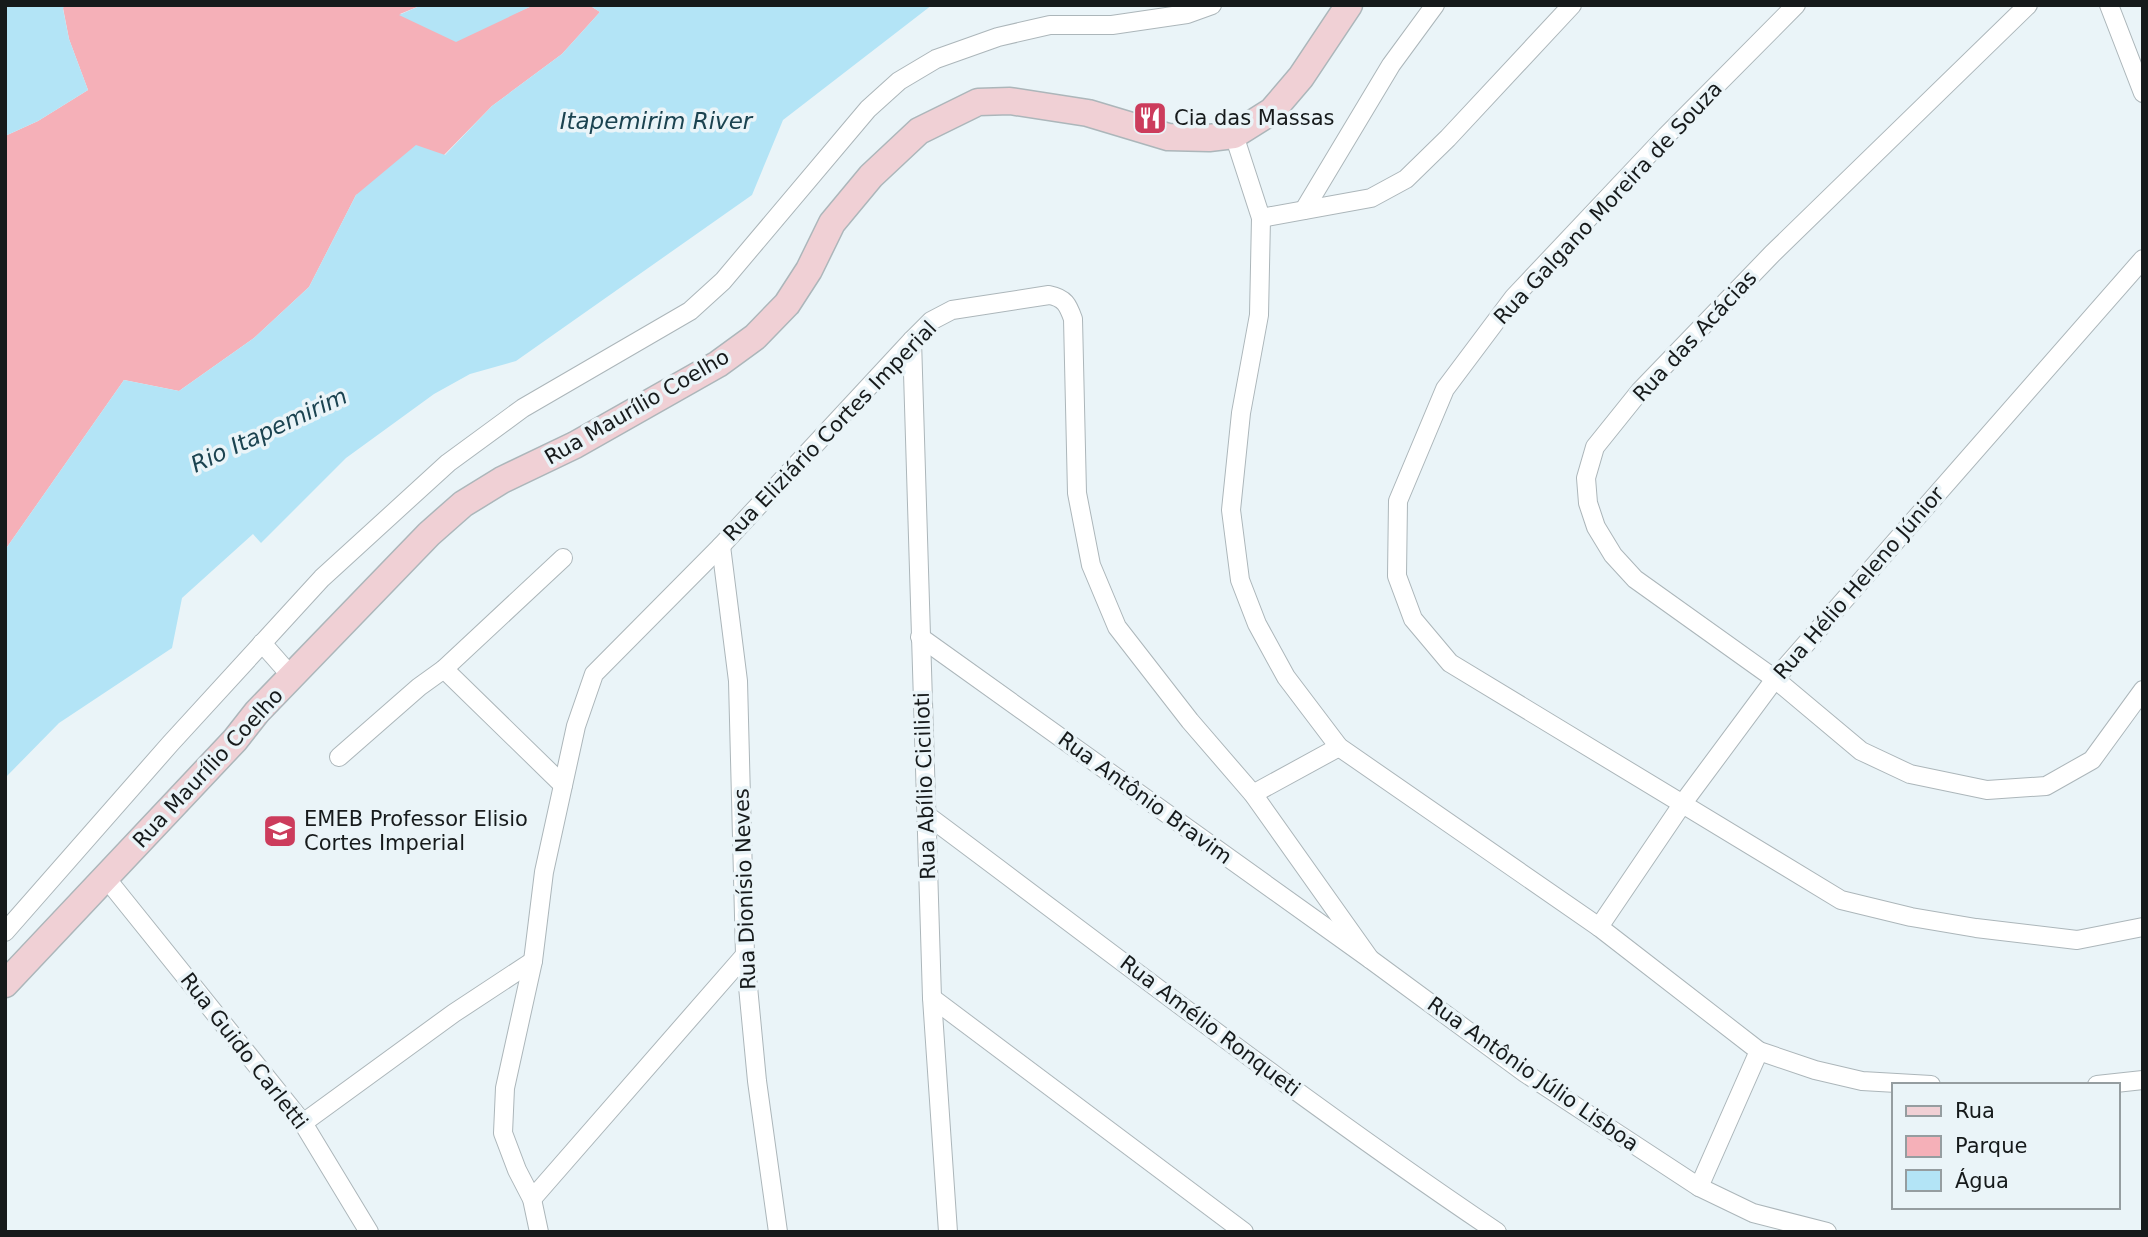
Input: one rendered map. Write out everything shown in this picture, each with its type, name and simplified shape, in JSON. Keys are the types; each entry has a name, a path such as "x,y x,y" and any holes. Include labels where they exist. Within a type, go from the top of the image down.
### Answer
{"main road":[{"name":"Rua Maurílio Coelho","path":"5,984 429,534 463,505 502,480 575,445 718,364 755,337 787,304 809,270 832,223 871,176 919,131 978,102 1010,101 1088,113 1168,137 1209,138 1234,135 1272,111 1301,77 1349,5"}],"street":[{"path":"5,932 322,578 448,463 523,408 691,311 723,281 868,109 899,81 936,59 998,37 1051,25 1112,25 1187,14 1212,5"},
{"path":"1304,210 1391,65 1435,5"},
{"path":"1261,218 1371,198 1406,179 1572,5"},
{"name":"Rua Galgano Moreira de Souza","path":"1796,5 1666,136 1514,298 1445,389 1398,501 1397,576 1413,619 1450,663 1841,900 1911,917 2077,940 2143,927"},
{"name":"Rua das Acácias","path":"2028,5 1772,254 1640,391 1595,447 1586,478 1588,503 1596,527 1613,555 1635,579 1775,679 1861,751 1910,774 1987,790 2046,786 2092,760 2143,690"},
{"path":"2109,5 2143,93"},
{"path":"1234,135 1261,218 1259,315 1241,413 1231,510 1240,580 1257,624 1286,677 1339,747 1599,927 1759,1051 1815,1070 1862,1081 1896,1083"},
{"name":"Rua Hélio Heleno Júnior","path":"1599,927 1683,803 1775,679 2143,259"},
{"name":"Rua Eliziário Cortes Imperial","path":"539,1232 531,1199 503,1133 505,1088 533,961 544,872 576,726 594,674 721,546 912,340 931,321 952,310 1049,295 1060,297 1067,304 1073,319 1077,493 1091,565 1117,628 1189,721 1253,794 1370,959"},
{"name":"Rua Abílio Cicilioti","path":"912,340 932,998 948,1232"},
{"name":"Rua Dionísio Neves","path":"721,546 738,681 745,955 757,1081 778,1232"},
{"path":"339,757 419,687 444,669 564,558"},
{"name":"Rua Antônio Bravim","path":"920,637 1370,959"},
{"path":"262,643 292,677"},
{"path":"444,669 563,785"},
{"path":"1253,794 1339,747"},
{"name":"Rua Amélio Ronqueti","path":"928,816 1252,1059 1419,1180 1497,1232"},
{"name":"Rua Guido Carletti","path":"106,878 303,1123 369,1232"},
{"path":"531,1199 745,955"},
{"name":"Rua Antônio Júlio Lisboa","path":"1370,959 1525,1073 1699,1187 1753,1213 1827,1232"},
{"path":"303,1123 454,1013 533,961"},
{"path":"932,998 1244,1232"},
{"path":"1699,1187 1759,1051"},
{"path":"2115,1083 2143,1080"}],"green space":[{"path":"64,5 422,5 400,14 497,21 534,5 589,5 600,12 562,54 492,106 444,155 356,195 309,287 254,338 179,391 124,380 5,550 5,136 38,121 88,90 69,39"}],"water":[{"path":"5,5 64,5 69,39 88,90 38,121 5,136"},
{"path":"422,5 534,5 456,42 399,15"},
{"name":"Itapemirim River","path":"589,5 932,5 783,120 752,195 516,361 470,374 434,394 346,458 261,543 253,534 182,598 172,648 59,723 5,778 5,550 124,380 179,391 254,338 309,287 356,195 416,145 445,155 492,106 562,54 600,12"}],"place":[{"name":"Cia das Massas","path":"1150,118"},
{"name":"EMEB Professor Elisio Cortes Imperial","path":"280,831"}],"water label":[{"name":"Rio Itapemirim","path":"269,430"}]}
